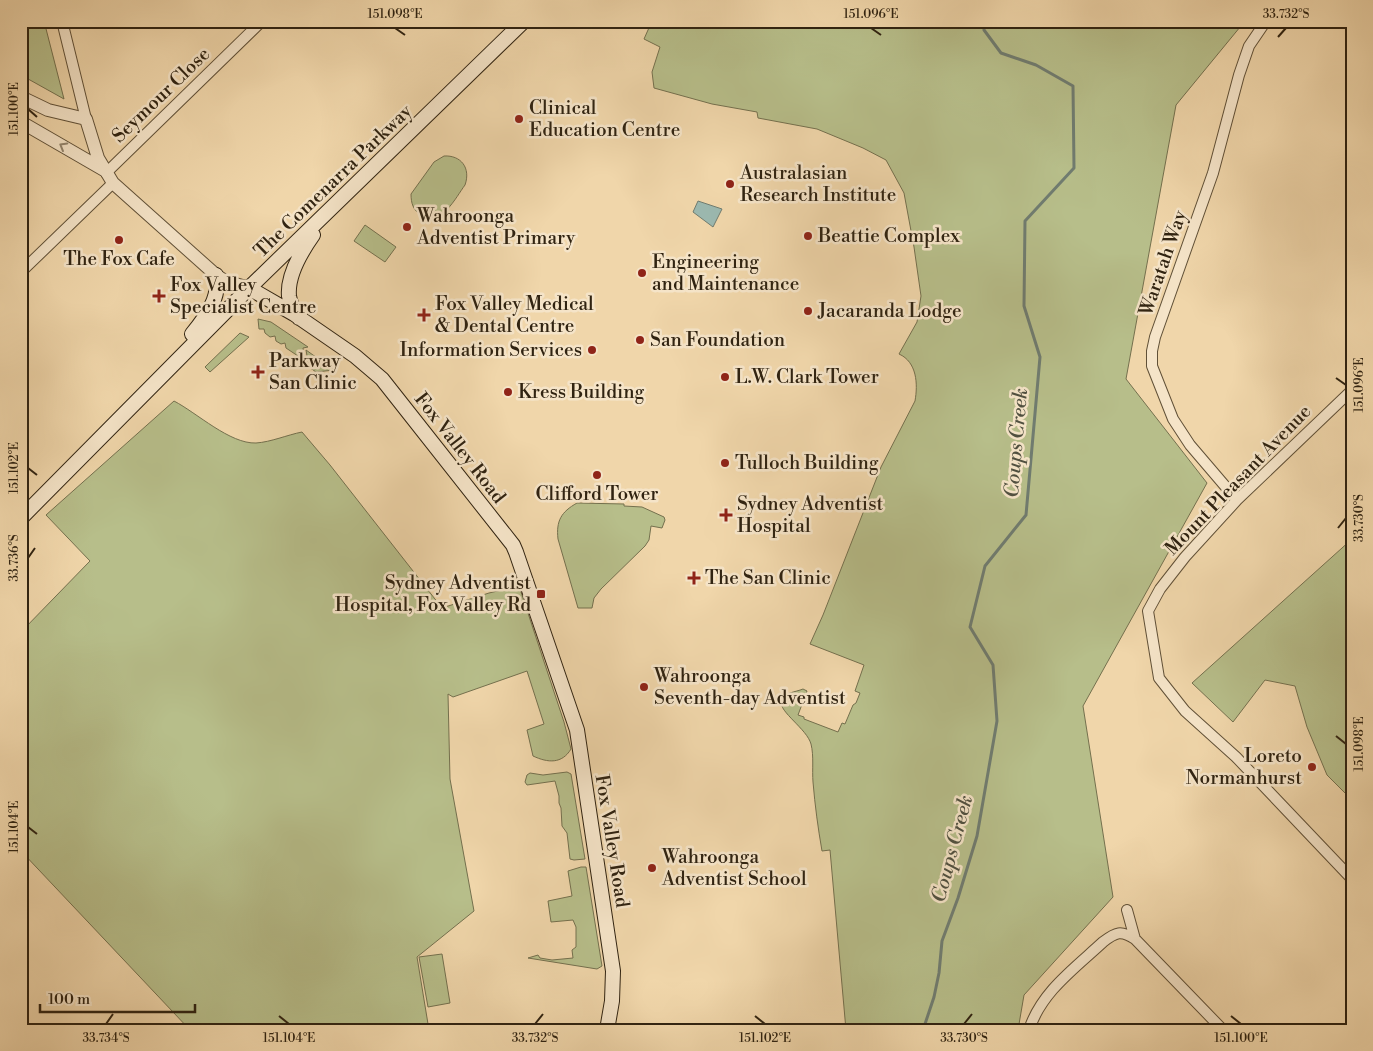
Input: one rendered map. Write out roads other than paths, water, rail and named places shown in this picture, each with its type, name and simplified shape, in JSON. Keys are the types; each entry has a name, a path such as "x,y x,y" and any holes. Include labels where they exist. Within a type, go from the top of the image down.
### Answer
{"main road":[{"name":"The Comenarra Parkway","path":"21,518 249,288 524,21"},
{"path":"300,318 289,298 292,276 307,242 327,214"},
{"path":"166,371 184,343 209,311 218,288 216,275"},
{"name":"Fox Valley Road","path":"249,288 300,318 361,361 382,379 513,545 521,562 576,730 613,972 613,992 607,1030"}],"street":[{"name":"Fox Valley Road","path":"62,21 93,144 108,175 216,275 225,281 249,288"},
{"name":"Seymour Close","path":"21,272 108,175 262,21"},
{"name":"Waratah Way","path":"1237,500 1190,445 1173,419 1152,366 1152,351 1213,173 1239,75 1249,46 1266,21"},
{"path":"21,97 48,110 86,119"},
{"path":"21,122 108,175"},
{"name":"Mount Pleasant Avenue","path":"1352,390 1237,500 1184,557 1160,589 1148,611 1159,678 1185,711 1236,757 1352,880"},
{"path":"1127,910 1135,938"},
{"path":"1029,1030 1037,1010 1045,999 1103,942 1120,932 1135,938 1223,1030"}],"water":[{"path":"698,201 722,209 713,227 693,212"}],"waterway":[{"name":"Coups Creek","path":"923,1030 934,997 939,973 942,941 958,898 977,836 997,721 993,665 970,627 985,566 1026,515 1040,357 1024,306 1025,221 1074,168 1073,86 1036,65 1001,53 984,30 984,21"}],"place":[{"name":"Clinical Education Centre","path":"519,119"},
{"name":"Australasian Research Institute","path":"730,184"},
{"name":"Wahroonga Adventist Primary","path":"407,227"},
{"name":"Beattie Complex","path":"808,236"},
{"name":"The Fox Cafe","path":"119,240"},
{"name":"Engineering and Maintenance","path":"642,273"},
{"name":"Fox Valley Specialist Centre","path":"159,296"},
{"name":"Jacaranda Lodge","path":"808,311"},
{"name":"Fox Valley Medical & Dental Centre","path":"424,315"},
{"name":"San Foundation","path":"640,340"},
{"name":"Information Services","path":"592,350"},
{"name":"Parkway San Clinic","path":"258,372"},
{"name":"L.W. Clark Tower","path":"725,377"},
{"name":"Kress Building","path":"508,392"},
{"name":"Tulloch Building","path":"725,463"},
{"name":"Clifford Tower","path":"597,475"},
{"name":"Sydney Adventist Hospital","path":"726,515"},
{"name":"The San Clinic","path":"694,578"},
{"name":"Sydney Adventist Hospital, Fox Valley Rd","path":"541,594"},
{"name":"Wahroonga Seventh-day Adventist","path":"644,687"},
{"name":"Loreto Normanhurst","path":"1312,767"},
{"name":"Wahroonga Adventist School","path":"652,868"}]}
